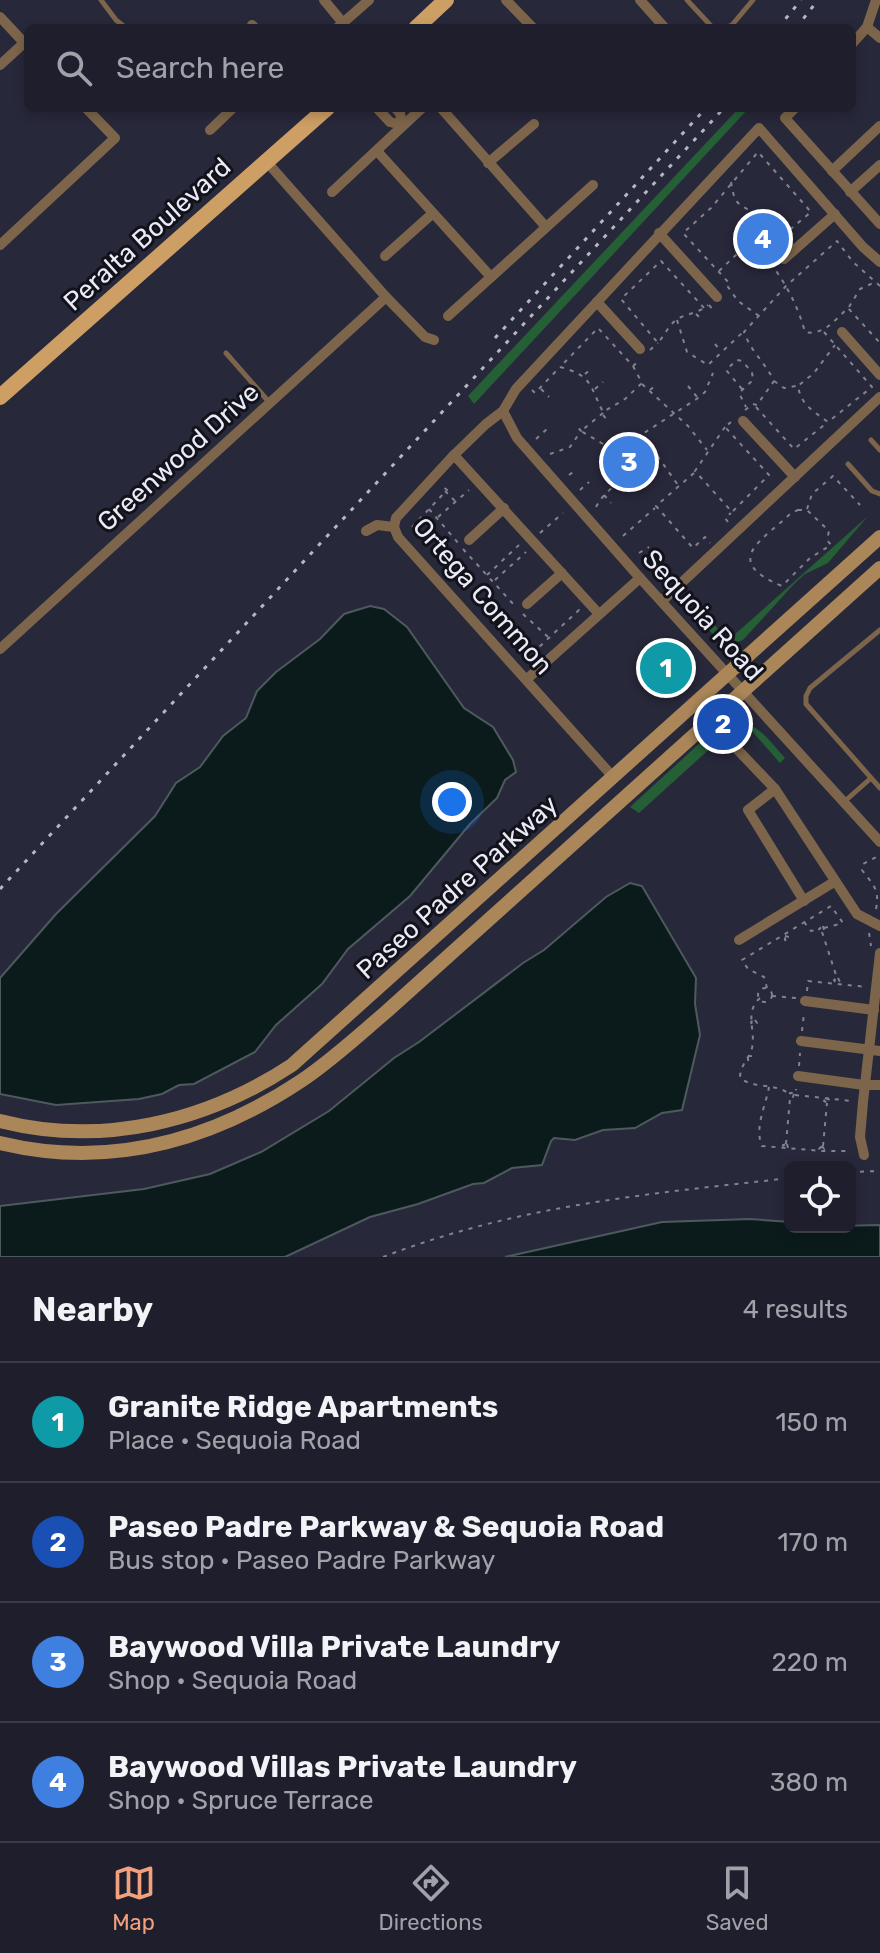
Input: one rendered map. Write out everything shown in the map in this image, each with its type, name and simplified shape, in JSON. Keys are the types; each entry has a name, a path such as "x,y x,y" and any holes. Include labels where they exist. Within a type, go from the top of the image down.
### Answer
{"main road":[{"path":"420,24 446,0"},
{"name":"Peralta Boulevard","path":"0,397 322,112"},
{"name":"Paseo Padre Parkway","path":"0,1121 54,1131 95,1132 135,1128 199,1113 267,1082 316,1046 880,537"},
{"name":"Paseo Padre Parkway","path":"0,1143 56,1152 122,1152 194,1135 230,1121 303,1080 386,1012 879,570"}],"street":[{"path":"324,0 339,24"},
{"path":"341,24 369,0"},
{"path":"506,0 529,24"},
{"path":"640,0 661,24"},
{"path":"856,39 867,27 876,0"},
{"path":"0,17 24,43"},
{"path":"867,27 880,38"},
{"path":"0,65 24,47"},
{"path":"0,245 115,138 90,112"},
{"path":"210,130 229,112"},
{"path":"381,112 390,122 402,125"},
{"path":"399,112 402,125"},
{"path":"332,192 417,112"},
{"path":"444,112 546,227"},
{"path":"791,112 785,118 880,224"},
{"path":"488,163 534,124"},
{"path":"832,171 880,126"},
{"name":"Ortega Common","path":"614,778 531,676 398,537 394,527 396,518 454,455 503,411 516,389 759,128 835,214"},
{"path":"377,151 491,277"},
{"path":"266,161 386,297 425,337 434,340"},
{"path":"850,192 880,165"},
{"path":"448,316 593,185"},
{"path":"385,256 432,214"},
{"path":"784,259 835,214 880,262"},
{"path":"659,233 713,301"},
{"name":"Greenwood Drive","path":"0,649 386,297"},
{"path":"597,302 645,349"},
{"path":"842,332 880,375"},
{"path":"662,601 880,397"},
{"name":"Sequoia Road","path":"503,411 517,438 880,842"},
{"path":"741,418 795,477"},
{"path":"454,455 599,614"},
{"path":"469,540 504,508"},
{"path":"366,531 377,525 394,527"},
{"path":"527,604 562,573"},
{"path":"531,676 640,578"},
{"path":"735,747 775,789 834,882 857,914 872,926"},
{"path":"775,789 748,810 804,901"},
{"path":"739,940 834,882"},
{"path":"863,1152 864,1085 875,1051 875,954"},
{"path":"805,1001 874,1010"},
{"path":"801,1041 875,1051"},
{"path":"798,1076 880,1085"}],"lane":[{"path":"101,0 121,24"},
{"path":"687,0 709,24"},
{"path":"733,24 753,0"},
{"path":"226,353 270,403"},
{"path":"871,440 880,450"},
{"path":"848,464 872,491 880,494"},
{"path":"880,630 810,688 806,696 806,704 880,788"},
{"path":"845,801 871,778"}],"path":[{"path":"760,317 738,301 728,287 730,284 704,252 683,233 711,208 758,152 811,212 762,253"},
{"path":"731,182 733,196 739,206 761,216 780,238"},
{"path":"708,365 760,317 786,286 837,241 853,262 880,286"},
{"path":"765,242 768,248"},
{"path":"718,272 738,253 754,244 786,286 799,310 805,332"},
{"path":"633,366 645,349 658,343 677,319 696,314 704,308 661,261 621,299 658,343"},
{"path":"805,332 823,331 848,308 860,289 876,282"},
{"path":"713,301 714,311"},
{"path":"848,308 880,343"},
{"path":"696,314 703,321"},
{"path":"614,458 641,435 705,392 713,373 708,365 687,352 677,319"},
{"path":"527,391 535,393 598,328 633,366 649,391 675,413 707,451"},
{"path":"741,418 753,404 794,449 872,387 823,331"},
{"path":"744,332 749,348 767,366 774,381 784,388 798,386 814,373 835,345"},
{"path":"800,338 805,332"},
{"path":"715,344 722,352"},
{"path":"611,352 616,348"},
{"path":"645,349 655,353"},
{"path":"620,363 626,358"},
{"path":"742,389 726,370 737,360 752,372 753,380 739,393 747,408"},
{"path":"767,366 773,362"},
{"path":"560,367 584,375 609,422"},
{"path":"584,375 591,369"},
{"path":"755,406 774,381"},
{"path":"594,390 603,382"},
{"path":"550,454 570,447 581,431 642,383"},
{"path":"649,391 657,384"},
{"path":"688,386 698,398"},
{"path":"798,386 800,398 828,422"},
{"path":"540,388 549,397"},
{"path":"705,392 711,398"},
{"path":"623,536 695,471 733,420 727,415"},
{"path":"576,425 603,444 627,477"},
{"path":"725,427 769,475 725,518 732,526"},
{"path":"536,439 547,429"},
{"path":"596,507 604,494 641,462 641,435"},
{"path":"635,458 643,453 656,454 679,486"},
{"path":"807,510 809,499 848,464"},
{"path":"569,475 577,469"},
{"path":"695,471 732,512"},
{"path":"833,476 860,505"},
{"path":"438,517 479,481"},
{"path":"580,490 589,482"},
{"path":"439,484 456,501"},
{"path":"412,527 445,491"},
{"path":"604,494 611,503"},
{"path":"656,506 693,548 705,537 711,544"},
{"path":"429,509 520,611 549,638"},
{"path":"807,510 829,531 827,540 831,545 810,558 782,586 754,567 750,557 752,548 791,513 807,510"},
{"path":"487,575 563,513"},
{"path":"494,582 533,540"},
{"path":"639,553 649,547"},
{"path":"650,566 660,559"},
{"path":"531,676 524,661 579,610 583,614"},
{"path":"875,954 870,934 879,892 862,870 863,864 880,855"},
{"path":"772,996 764,977 748,969 742,960 831,906 843,923"},
{"path":"804,922 811,931 822,930 857,914"},
{"path":"822,930 837,983"},
{"path":"772,996 805,999 808,981 876,987"},
{"path":"767,988 760,991 760,998 753,1007 752,1049 741,1068 740,1078 748,1083 783,1088 791,1095 863,1102"},
{"path":"760,998 767,1001 772,996"},
{"path":"751,1023 754,1020 758,1023"},
{"path":"747,1057 750,1055 754,1058"},
{"path":"769,1087 759,1142 763,1147 863,1152"},
{"path":"785,1149 788,1146 791,1095"},
{"path":"822,1151 819,1149 823,1146 827,1103 824,1100 827,1098"},
{"path":"856,1172 880,1171"},
{"path":"383,1257 499,1220 581,1202 784,1179"}],"green space":[{"path":"735,112 745,112 474,404 468,396"},
{"path":"868,516 828,563 805,574 795,583 743,640 722,641 698,616 704,612 723,635 733,636"},
{"path":"737,722 758,730 785,758 780,763 750,729 729,736 726,734 639,813 630,807 714,730 714,735 728,724"}],"shaded area":[{"path":"370,606 384,609 407,627 464,708 493,727 513,760 516,772 505,780 497,798 470,824 410,896 348,949 322,984 276,1025 255,1052 194,1084 179,1085 162,1094 139,1099 56,1105 0,1094 0,978 56,914 155,816 176,783 200,767 223,736 246,718 257,691 276,672 320,639 344,614"},
{"path":"630,883 642,886 696,978 695,1004 700,1035 682,1110 662,1113 635,1128 603,1130 575,1140 554,1138 542,1165 512,1168 484,1183 370,1217 285,1257 0,1257 0,1206 144,1189 210,1174 261,1152 329,1111 394,1058 544,950 606,897"},
{"path":"750,1219 784,1222 784,1233 856,1233 856,1226 880,1225 880,1257 505,1257 662,1222"}],"railway":[{"path":"781,24 801,0"},
{"path":"799,24 818,0"},
{"path":"495,338 702,112"},
{"path":"0,889 720,112"}],"place":[{"name":"Baywood Villas Private Laundry","path":"763,239"},
{"name":"Baywood Villa Private Laundry","path":"629,462"},
{"name":"Granite Ridge Apartments","path":"666,668"},
{"name":"Paseo Padre Parkway & Sequoia Road","path":"723,724"}]}
